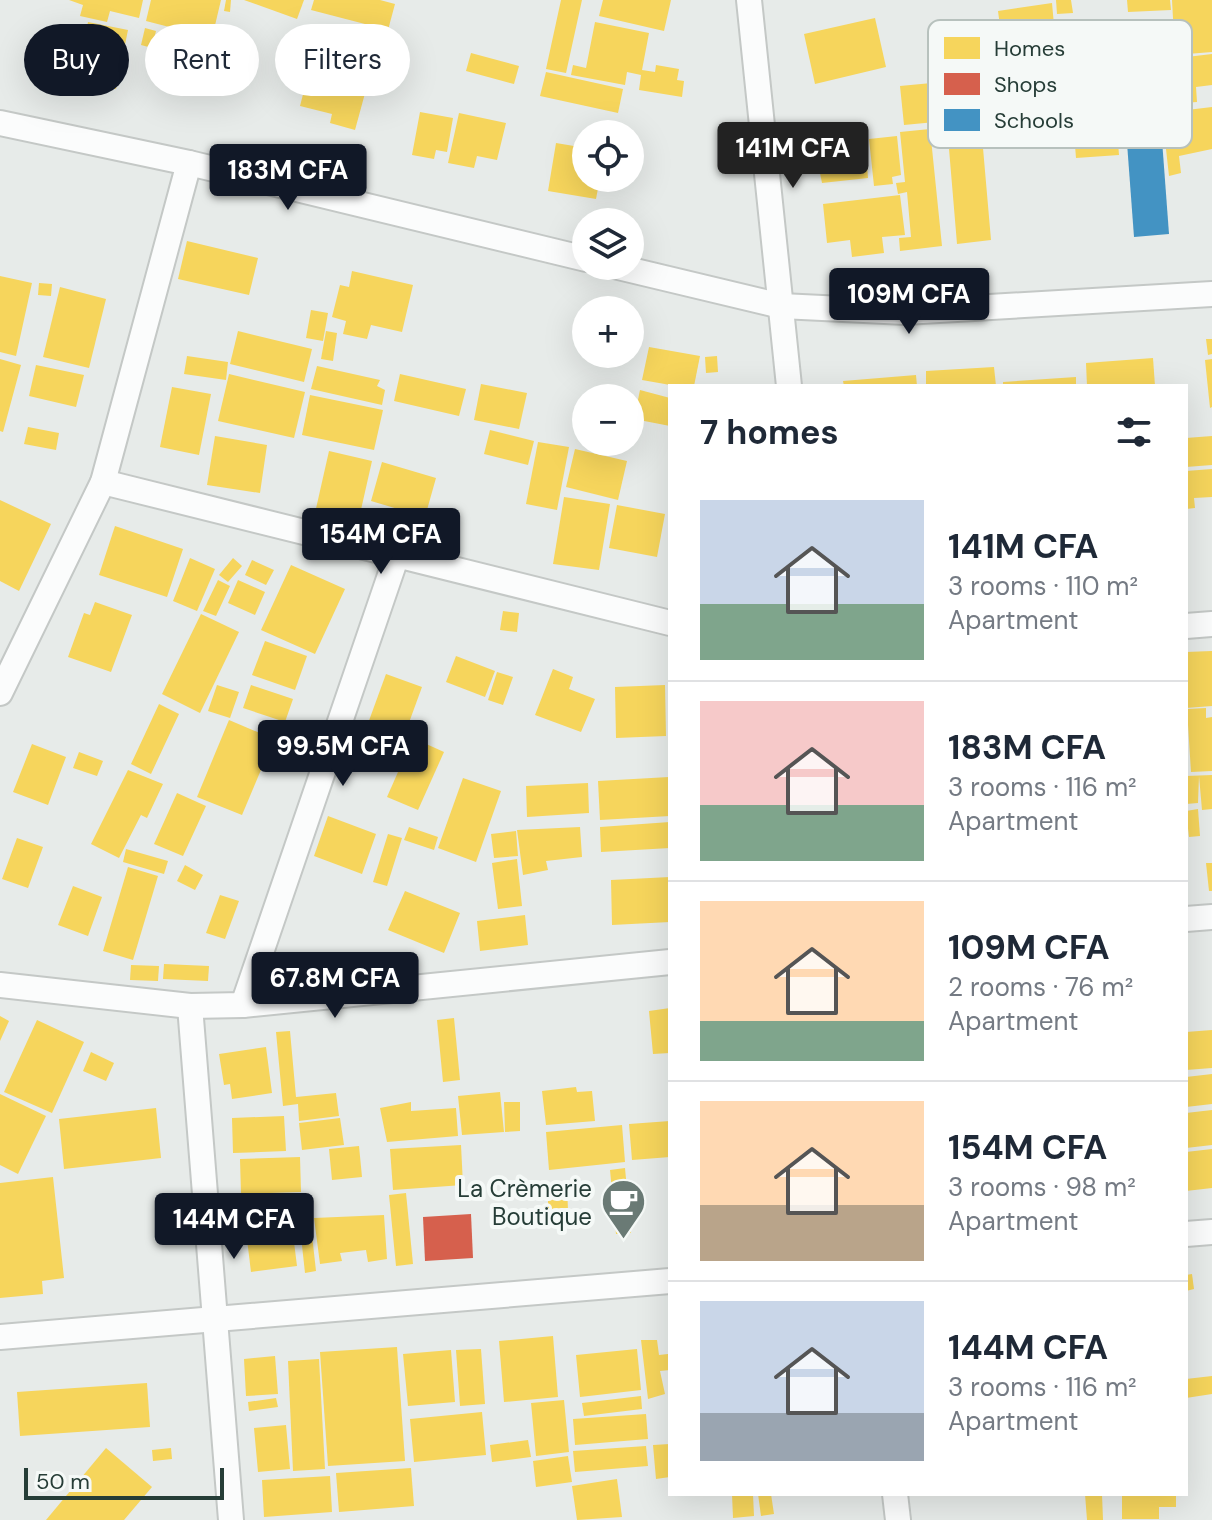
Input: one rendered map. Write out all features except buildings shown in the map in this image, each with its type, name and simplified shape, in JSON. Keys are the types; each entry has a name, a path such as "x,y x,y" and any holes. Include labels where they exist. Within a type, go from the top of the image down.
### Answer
{"street":[{"path":"749,0 789,384"},
{"path":"0,123 189,163 572,256"},
{"path":"0,693 103,482 189,163"},
{"path":"644,273 781,306 905,312 1212,294"},
{"path":"103,482 668,623"},
{"path":"243,1005 397,555"},
{"path":"1188,626 1212,624"},
{"path":"1188,919 1212,917"},
{"path":"0,985 190,1006 243,1005 668,962"},
{"path":"190,1006 231,1520"},
{"path":"1188,1234 1212,1232"},
{"path":"0,1337 668,1281"},
{"path":"895,1496 898,1520"}],"place":[{"name":"La Crèmerie Boutique","path":"623,1241"}]}
